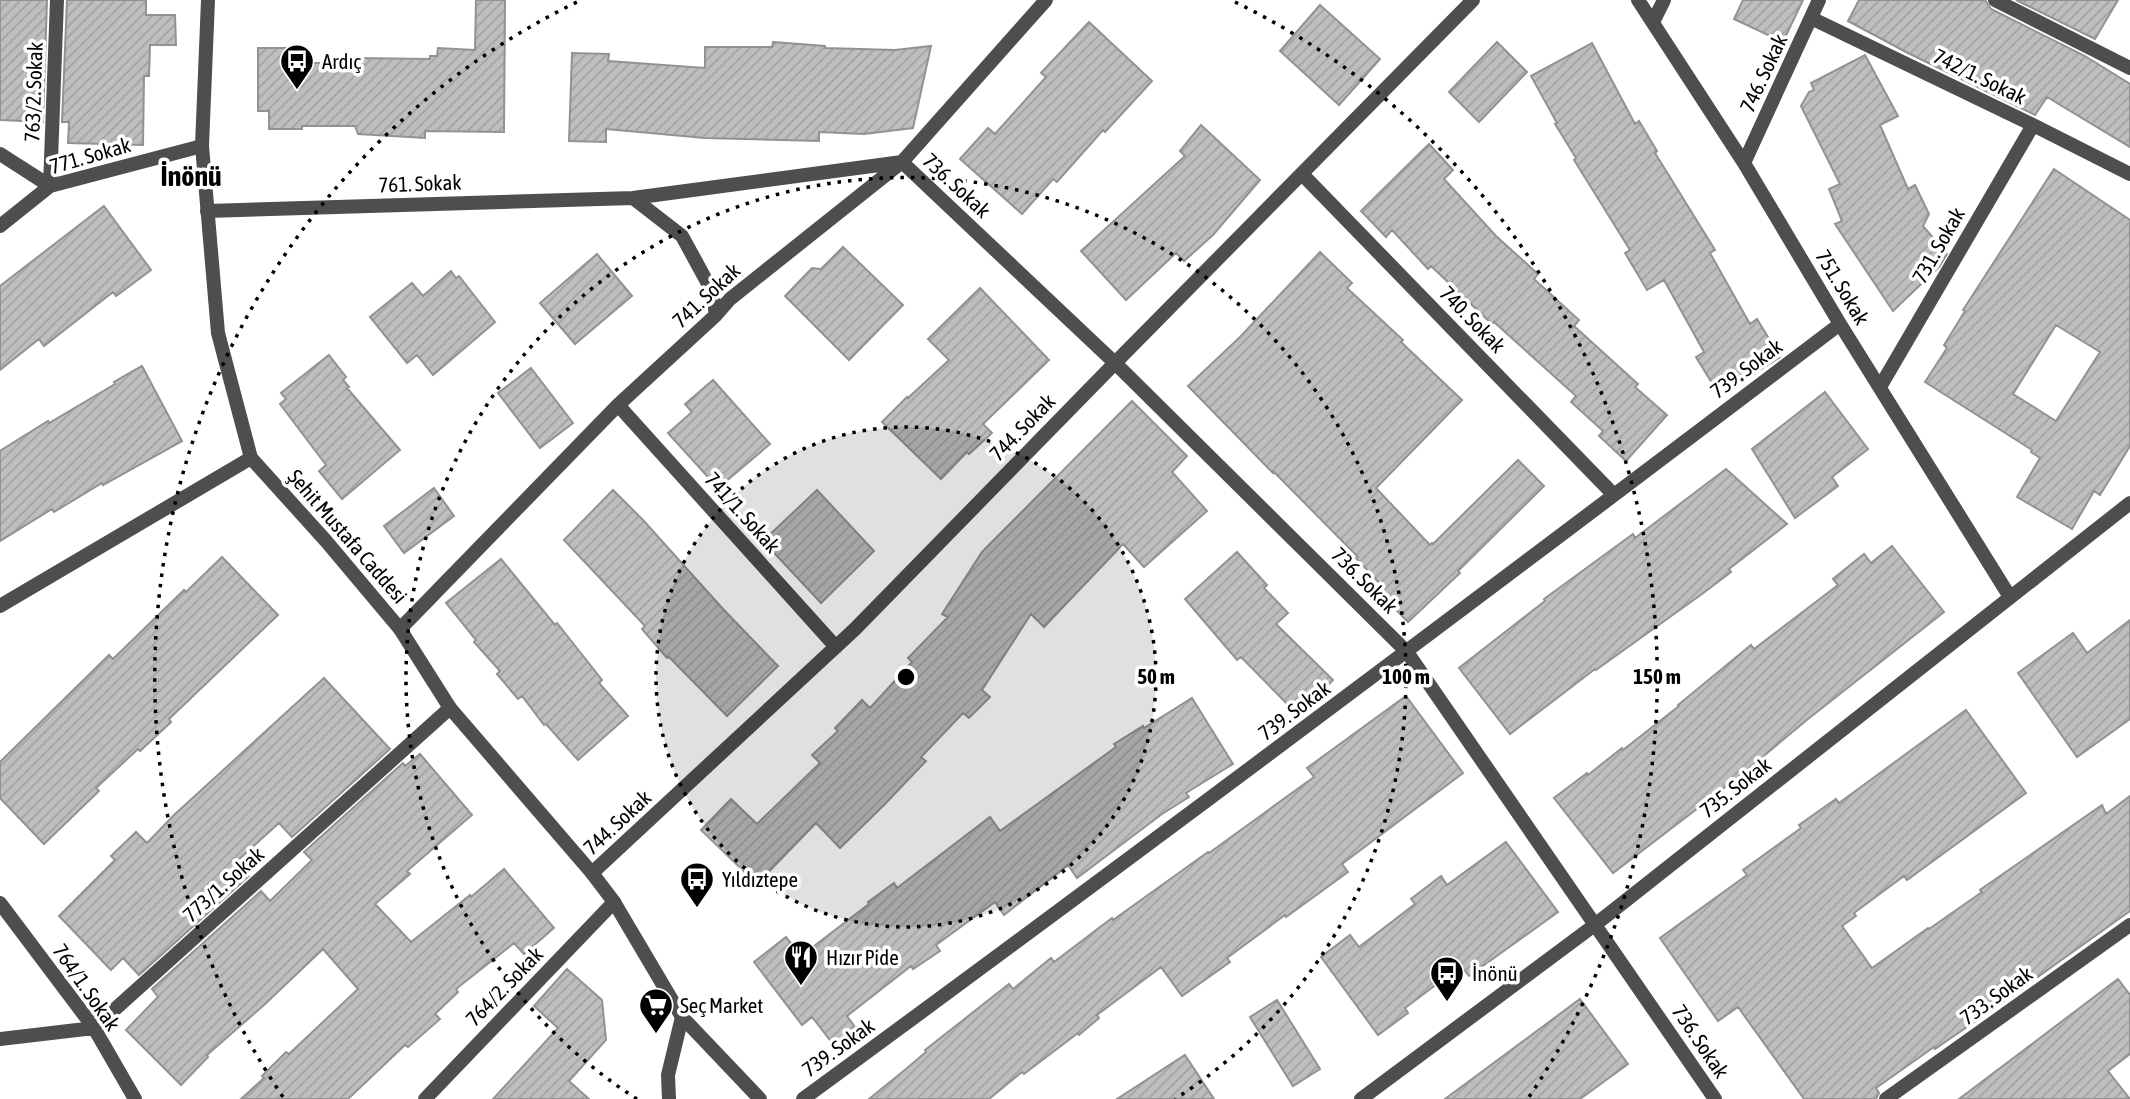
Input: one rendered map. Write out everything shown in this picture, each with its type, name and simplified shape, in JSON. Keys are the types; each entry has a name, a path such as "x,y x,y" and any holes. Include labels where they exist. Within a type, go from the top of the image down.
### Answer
{"street":[{"name":"763/2. Sokak","path":"50,186 57,0"},
{"name":"Şehit Mustafa Caddesi","path":"208,0 202,146 218,333 251,458 400,629 450,708 614,902 682,1017 760,1099"},
{"name":"741. Sokak","path":"400,629 618,405 730,299 902,162 1046,0"},
{"name":"744. Sokak","path":"592,873 836,647 1473,0"},
{"name":"751. Sokak","path":"1638,0 1744,163 1840,324 2010,597"},
{"path":"1653,22 1664,0"},
{"name":"746. Sokak","path":"1744,163 1819,0"},
{"path":"1996,0 2130,68"},
{"name":"742/1. Sokak","path":"1811,18 2130,174"},
{"name":"731. Sokak","path":"1880,387 2033,125"},
{"name":"771. Sokak","path":"0,226 50,186 202,146"},
{"path":"0,154 50,186"},
{"name":"761. Sokak","path":"207,211 634,198 902,162"},
{"name":"736. Sokak","path":"902,162 1115,363 1407,652 1715,1099"},
{"name":"740. Sokak","path":"1302,174 1614,495"},
{"path":"634,198 682,236 712,290 716,315"},
{"name":"739. Sokak","path":"803,1099 1407,652 1840,324"},
{"name":"741/1. Sokak","path":"618,405 836,647"},
{"path":"0,606 251,458"},
{"name":"735. Sokak","path":"1362,1099 1596,924 2130,503"},
{"name":"773/1. Sokak","path":"94,1028 450,708"},
{"name":"764/1. Sokak","path":"0,902 94,1028 135,1099"},
{"name":"764/2. Sokak","path":"425,1099 614,902"},
{"name":"733. Sokak","path":"1886,1099 2130,925"},
{"path":"669,1099 668,1074 682,1017"},
{"path":"0,1039 94,1028"}],"building":[{"path":"0,0 47,0 43,122 0,120"},
{"path":"67,0 146,0 146,15 175,15 176,45 150,45 149,76 144,76 143,145 68,143 69,122 62,122"},
{"path":"476,0 505,0 504,132 425,131 425,138 358,134 355,126 269,129 269,111 258,111 258,48 303,48 302,63 357,63 357,58 430,59 430,56 437,56 438,48 475,50"},
{"path":"1743,0 1803,0 1783,42 1734,19"},
{"path":"1859,0 1985,0 1991,9 2085,56 2130,84 2130,147 2047,97 2035,115 1848,21"},
{"path":"2016,0 2118,0 2095,39"},
{"path":"1320,5 1380,59 1339,105 1280,51"},
{"path":"1089,22 1152,81 1105,132 1103,130 1057,182 1053,179 1022,214 960,159 988,128 995,134 1046,77 1041,73"},
{"path":"773,42 825,48 895,50 931,46 913,128 864,134 819,132 819,141 705,138 606,129 606,142 569,141 572,53 609,54 608,61 705,68 705,47 772,47"},
{"path":"1497,42 1527,72 1479,122 1449,92"},
{"path":"1592,43 1635,124 1639,121 1657,151 1655,153 1715,250 1710,253 1750,324 1757,319 1780,357 1720,396 1696,357 1704,352 1664,280 1647,290 1625,253 1630,250 1574,160 1576,158 1531,76"},
{"path":"1865,55 1898,116 1880,125 1908,189 1915,185 1929,214 1923,226 1947,254 1939,267 1893,311 1835,224 1842,221 1829,189 1840,184 1801,106 1809,92 1814,90 1811,83"},
{"path":"1201,125 1260,180 1213,235 1184,261 1176,253 1126,300 1081,251 1185,156 1180,151"},
{"path":"1429,144 1453,170 1444,179 1496,236 1538,274 1534,279 1579,320 1574,326 1638,384 1635,387 1667,415 1626,461 1599,436 1603,431 1571,402 1576,396 1494,322 1492,324 1431,266 1428,269 1392,230 1386,237 1361,211"},
{"path":"2054,169 2130,220 2130,446 2100,495 2094,491 2072,529 2017,497 2040,458 2031,452 2032,450 1925,382 1947,348 1944,345 1965,311 1963,310","holes":["2056,325 2100,352 2056,421 2013,394"]},
{"path":"104,206 151,270 116,296 113,292 44,346 39,339 0,370 0,286"},
{"path":"843,247 903,305 849,360 785,296 812,268 821,269"},
{"path":"1320,252 1352,283 1347,288 1462,400 1376,488 1430,545 1518,460 1544,486 1458,571 1460,573 1408,622 1379,592 1384,588 1356,558 1358,557 1188,386 1240,337"},
{"path":"597,254 632,296 575,344 540,303"},
{"path":"451,271 456,278 459,276 495,322 433,375 417,355 407,363 370,317 412,283 423,296"},
{"path":"980,288 1049,360 983,424 992,433 969,454 967,452 941,479 882,422 949,360 928,339"},
{"path":"329,355 346,377 343,380 349,387 347,388 400,450 342,499 319,471 326,465 280,404 286,399 281,393"},
{"path":"142,366 182,441 54,512 52,509 0,541 0,451"},
{"path":"531,368 573,423 540,448 498,393"},
{"path":"713,380 770,444 718,488 668,433 692,412 685,404"},
{"path":"1825,392 1868,449 1832,477 1838,486 1795,518 1752,449"},
{"path":"1132,401 1187,456 1172,472 1207,511 1144,567 1123,544 1044,627 1031,614 982,690 990,697 969,718 963,713 921,757 926,761 884,805 840,848 816,823 757,884 701,830 731,799 757,824 820,763 812,755 838,731 835,728 862,700 870,708 912,662 908,658 948,617 942,614 982,552"},
{"path":"1726,469 1787,524 1729,569 1731,572 1702,594 1595,669 1510,734 1459,668 1545,601 1544,599 1633,534 1635,538"},
{"path":"434,488 454,516 404,553 384,526"},
{"path":"613,490 778,666 727,716 669,657 667,658 642,629 645,626 564,540"},
{"path":"817,490 874,551 821,603 763,541"},
{"path":"1892,546 1944,612 1736,779 1613,873 1554,798 1622,748 1623,750 1751,645 1754,649 1838,585 1833,579 1864,554 1871,563"},
{"path":"1237,552 1267,585 1264,588 1288,613 1276,624 1333,680 1298,715 1241,657 1237,660 1185,599"},
{"path":"222,557 278,615 169,719 171,722 96,788 99,791 44,844 0,798 0,762 109,655 113,659"},
{"path":"501,559 555,625 557,623 602,680 599,683 628,716 578,760 546,724 544,725 522,696 518,699 497,674 500,671 474,642 476,640 446,603"},
{"path":"2130,620 2130,719 2077,757 2018,673 2073,633 2087,653"},
{"path":"324,678 390,749 292,837 279,823 236,862 249,876 139,975 123,958 111,970 59,916 115,860 111,856 136,832 147,843"},
{"path":"1406,696 1463,773 1342,864 1348,872 1227,958 1230,962 1182,996 1161,967 1097,1015 1099,1018 1079,1035 1078,1033 1024,1074 1022,1072 989,1099 869,1099 926,1052 925,1050 1009,984 1013,989 1051,958 1054,962 1112,918 1113,920 1314,777 1307,768"},
{"path":"1192,698 1233,764 1186,793 1189,797 1077,878 1068,865 1004,915 995,902 936,945 940,951 913,969 911,966 847,1016 855,1027 833,1044 812,1017 802,1025 754,962 786,937 801,956 869,904 868,902 894,883 897,888 990,817 1000,831 1116,747 1114,744"},
{"path":"1966,710 2026,793 1907,880 1904,876 1854,913 1856,916 1842,926 1872,968 2102,805 2106,814 2130,796 2130,911 1876,1088 1879,1093 1876,1099 1804,1099 1738,1007 1718,1021 1660,938 1747,875 1743,870 1801,828 1799,825 1836,799 1839,803"},
{"path":"420,754 472,815 407,871 410,874 375,904 411,942 504,869 554,928 524,954 514,943 456,989 458,992 435,1014 440,1019 408,1047 405,1045 348,1099 241,1099 286,1052 289,1054 358,989 323,949 207,1055 181,1085 126,1030 158,997 152,989 261,891 270,901 312,860 304,852 403,763 405,766"},
{"path":"1506,842 1558,912 1469,976 1461,966 1405,1008 1408,1013 1378,1035 1321,957 1350,935 1359,947 1415,904 1411,899 1441,876 1447,885"},
{"path":"567,969 602,1000 606,1040 569,1081 589,1099 493,1099 558,1028 534,1006"},
{"path":"2118,979 2130,995 2130,1054 2108,1071 2130,1099 1959,1099"},
{"path":"1580,999 1628,1064 1580,1099 1445,1099"},
{"path":"1277,1000 1320,1069 1293,1086 1250,1017"},
{"path":"1185,1055 1214,1099 1117,1099"}],"place":[{"name":"Ardıç","path":"297,91"},
{"name":"Yıldıztepe","path":"697,909"},
{"name":"Hızır Pide","path":"801,987"},
{"name":"İnönü","path":"1447,1003"},
{"name":"Seç Market","path":"656,1035"}],"district":[{"name":"İnönü","path":"191,176"}]}
